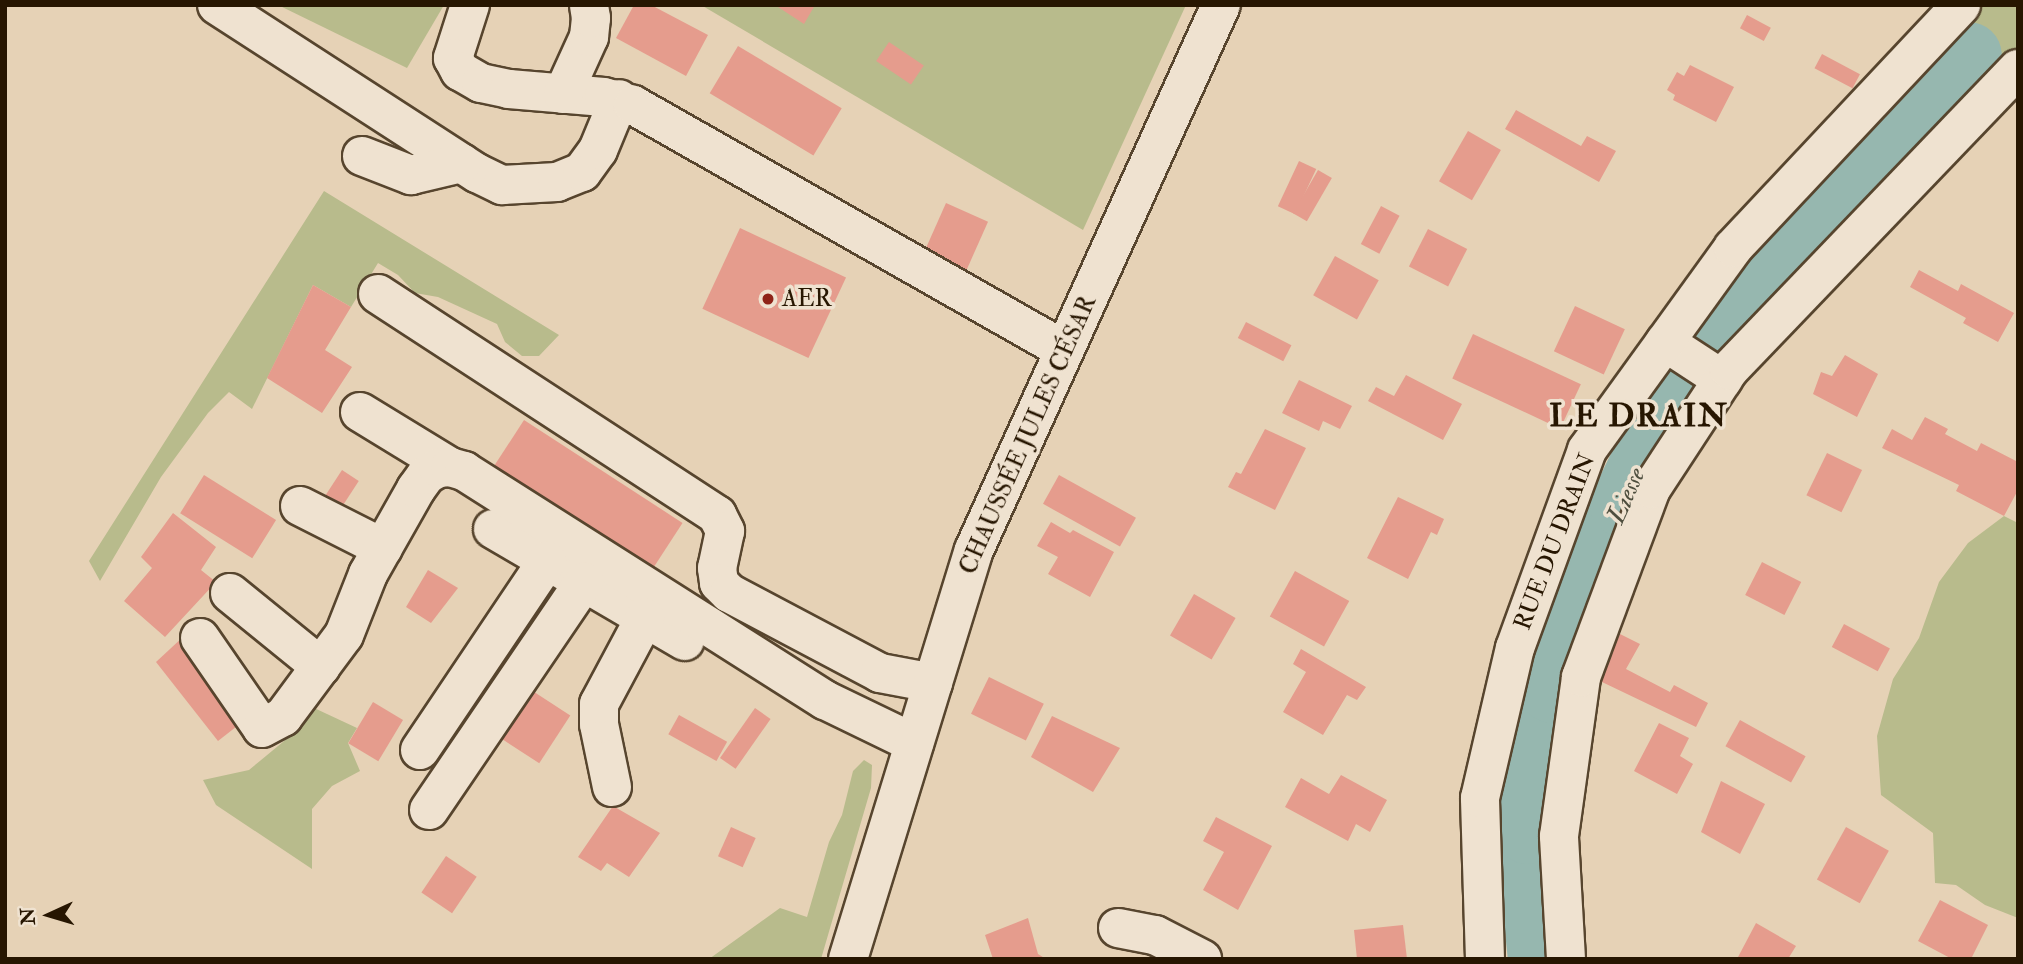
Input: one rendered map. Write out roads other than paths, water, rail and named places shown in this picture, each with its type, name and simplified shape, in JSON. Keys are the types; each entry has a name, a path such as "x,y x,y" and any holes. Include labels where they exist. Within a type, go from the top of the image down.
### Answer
{"street":[{"path":"217,5 462,163 502,185 557,182 582,172 598,150 619,99"},
{"path":"470,5 453,58 460,71 490,85 619,99 736,161 1064,350"},
{"path":"563,94 589,37 589,5"},
{"name":"CHAUSSÉE JULES CÉSAR","path":"848,959 974,550 1221,5"},
{"name":"RUE DU DRAIN","path":"1485,959 1480,798 1515,648 1587,450 1733,248 1961,5"},
{"path":"1566,959 1559,836 1581,677 1651,489 1723,380 2018,69"},
{"path":"362,156 411,175 462,163"},
{"path":"378,294 717,515 725,531 717,568 719,583 730,593 880,673 933,683"},
{"path":"1665,342 1723,380"},
{"path":"360,412 450,467 464,471 825,700 914,743"},
{"path":"200,638 262,727 282,717 344,635 368,574 426,475 438,468 450,467"},
{"path":"300,506 383,548"},
{"path":"493,529 820,721 914,743"},
{"path":"420,750 547,561"},
{"path":"429,810 584,582"},
{"path":"230,593 321,667"},
{"path":"612,787 599,724 599,704 645,618"},
{"path":"1118,928 1155,935 1202,959"}],"waterway":[{"name":"Liesse","path":"1540,959 1527,831 1551,690 1622,504 1696,351 1969,54"}],"place":[{"name":"AER","path":"768,299"}],"district":[{"name":"LE DRAIN","path":"1639,416"}]}
